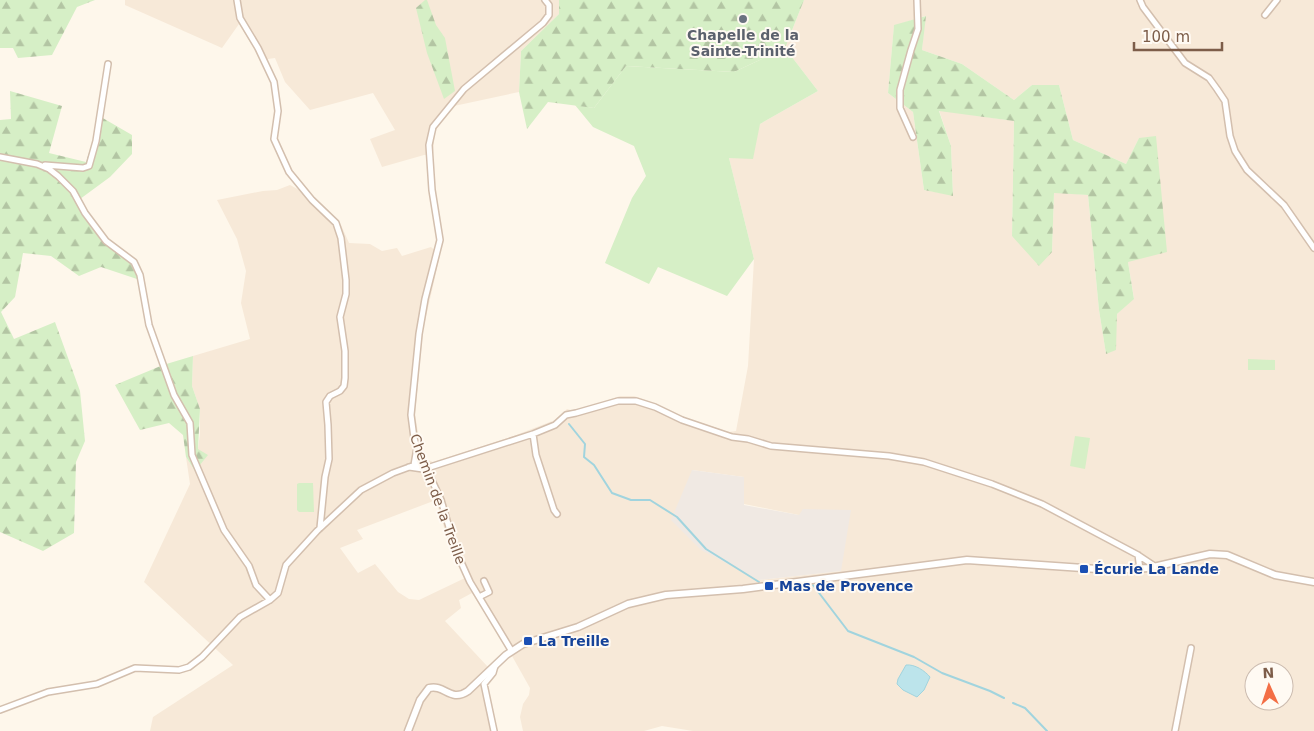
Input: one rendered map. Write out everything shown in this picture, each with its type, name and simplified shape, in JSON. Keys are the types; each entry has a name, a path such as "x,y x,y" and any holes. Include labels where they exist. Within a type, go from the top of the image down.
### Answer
{"street":[{"path":"237,0 240,18 258,48 274,82 278,111 274,139 293,176 312,200 336,223 341,238 346,294 340,316 345,351 345,378 344,386 340,391 330,396 326,402 329,459 325,477 320,528"},
{"name":"Chemin de la Treille","path":"512,650 479,597 456,551 441,500 417,448 411,415 419,334 425,300 440,240 432,190 429,146 431,132 439,119 464,89 543,23 549,14 549,5 545,0"},
{"path":"913,137 900,108 900,90 918,29 917,0"},
{"path":"1140,0 1143,7 1185,63 1209,78 1225,101 1230,136 1235,151 1247,170 1284,205 1314,248"},
{"path":"1265,14 1277,0"},
{"path":"0,157 37,164 83,168 89,166 96,141 108,64"},
{"path":"37,164 49,169 73,191 85,213 106,242 134,262 140,275 152,333 174,396 190,423 192,455 224,530 249,566 256,585 270,600"},
{"path":"412,466 427,468 533,434 555,424 566,414 618,401 636,401 655,407 682,420 732,437 748,439 771,446 924,462 1042,504 1138,555 1156,567"},
{"path":"533,434 536,455 554,510 558,514"},
{"path":"412,466 417,448"},
{"path":"0,710 48,692 98,684 135,668 179,670 189,667 202,657 240,617 270,600 278,593 286,565 320,528 361,490 423,462"},
{"path":"408,731 411,720 426,690 436,687 454,695 461,695 478,683 512,650 528,642 578,627 628,604 653,597 743,589 968,560 1084,569 1140,569 1200,556 1219,554 1232,557 1275,575 1314,582"},
{"path":"1138,555 1140,569"},
{"path":"479,597 488,592 484,581"},
{"path":"1175,731 1191,648"},
{"path":"494,731 484,684 495,666"}],"shaded area":[{"path":"125,0 559,0 559,14 521,51 519,92 454,106 435,130 433,154 382,167 370,139 395,130 373,93 310,110 285,82 275,58 261,60 239,24 222,48 125,5"},
{"path":"804,0 1314,0 1314,731 693,731 662,726 644,731 523,731 520,717 530,688 472,593 459,600 461,608 445,621 488,667 492,675 486,684 492,715 498,731 150,731 153,717 233,665 144,582 190,484 186,457 195,471 200,434 200,409 192,386 193,356 250,339 241,303 246,271 237,239 217,200 277,190 290,185 316,199 341,225 349,243 370,244 382,251 397,248 402,256 431,247 440,255 423,330 415,414 419,439 426,459 433,462 511,437 555,420 567,409 574,411 583,409 620,396 634,396 684,417 729,432 736,431 748,366 754,259 729,158 760,124 818,91 785,48","holes":["925,16 922,50 962,64 1014,100 1032,85 1059,85 1073,140 1126,164 1139,138 1128,262 1134,298 1117,314 1106,354 1099,310 1088,195 1054,192 1052,252 1012,236 1014,121 939,110 951,146 953,195 924,190 913,112 888,93 894,26","692,470 744,477 744,504 799,515 841,571 759,580","436,500 448,541 465,578 419,600 409,599 398,592 375,564 358,573 340,548 363,539 357,530"]},
{"path":"692,470 744,477 744,505 799,515 803,509 851,510 841,571 759,580 701,550 671,520"}],"green space":[{"path":"0,0 95,0 77,7 52,55 18,58 13,48 0,48"},
{"path":"427,0 436,25 445,38 455,91 444,99 427,53 416,8"},
{"path":"559,0 804,0 785,48 734,72 626,66 594,108 548,102 527,129 519,92 521,51 559,14"},
{"path":"926,16 922,50 962,64 1014,100 1032,85 1059,85 1073,140 1126,164 1139,138 1156,136 1167,252 1128,262 1134,299 1117,314 1116,350 1106,354 1099,310 1088,195 1054,193 1052,252 1039,266 1012,236 1014,121 939,111 951,146 953,196 924,190 913,112 888,93 894,25"},
{"path":"785,48 818,91 760,124 753,159 729,158 754,259 727,296 658,267 649,284 605,263 632,198 646,176 634,146 593,127 575,105 594,108 626,66 734,72"},
{"path":"10,91 62,106 49,153 86,162 101,117 132,135 132,154 110,177 76,202 100,239 135,267 140,280 101,267 79,276 51,256 23,253 15,297 1,312 14,339 55,322 80,391 85,441 76,462 74,533 43,551 0,532 0,120 11,119"},
{"path":"193,356 192,386 200,409 198,449 208,455 195,471 186,457 183,435 169,423 140,430 115,385 163,365"},
{"path":"1248,359 1275,360 1275,370 1248,370"},
{"path":"1075,436 1090,438 1085,469 1070,466"},
{"path":"313,483 314,512 299,512 297,510 297,484"}],"water":[{"path":"906,665 920,668 930,677 924,690 917,697 903,690 897,684"}],"waterway":[{"path":"569,424 585,444 584,457 594,465 612,493 631,500 650,500 677,517 706,549 759,582"},
{"path":"813,585 848,631 914,657 942,673 1004,698"},
{"path":"1013,703 1025,708 1047,731"}],"place":[{"name":"Chapelle de la Sainte-Trinité","path":"743,19"},
{"name":"Écurie La Lande","path":"1084,569"},
{"name":"Mas de Provence","path":"769,586"},
{"name":"La Treille","path":"528,641"}]}
